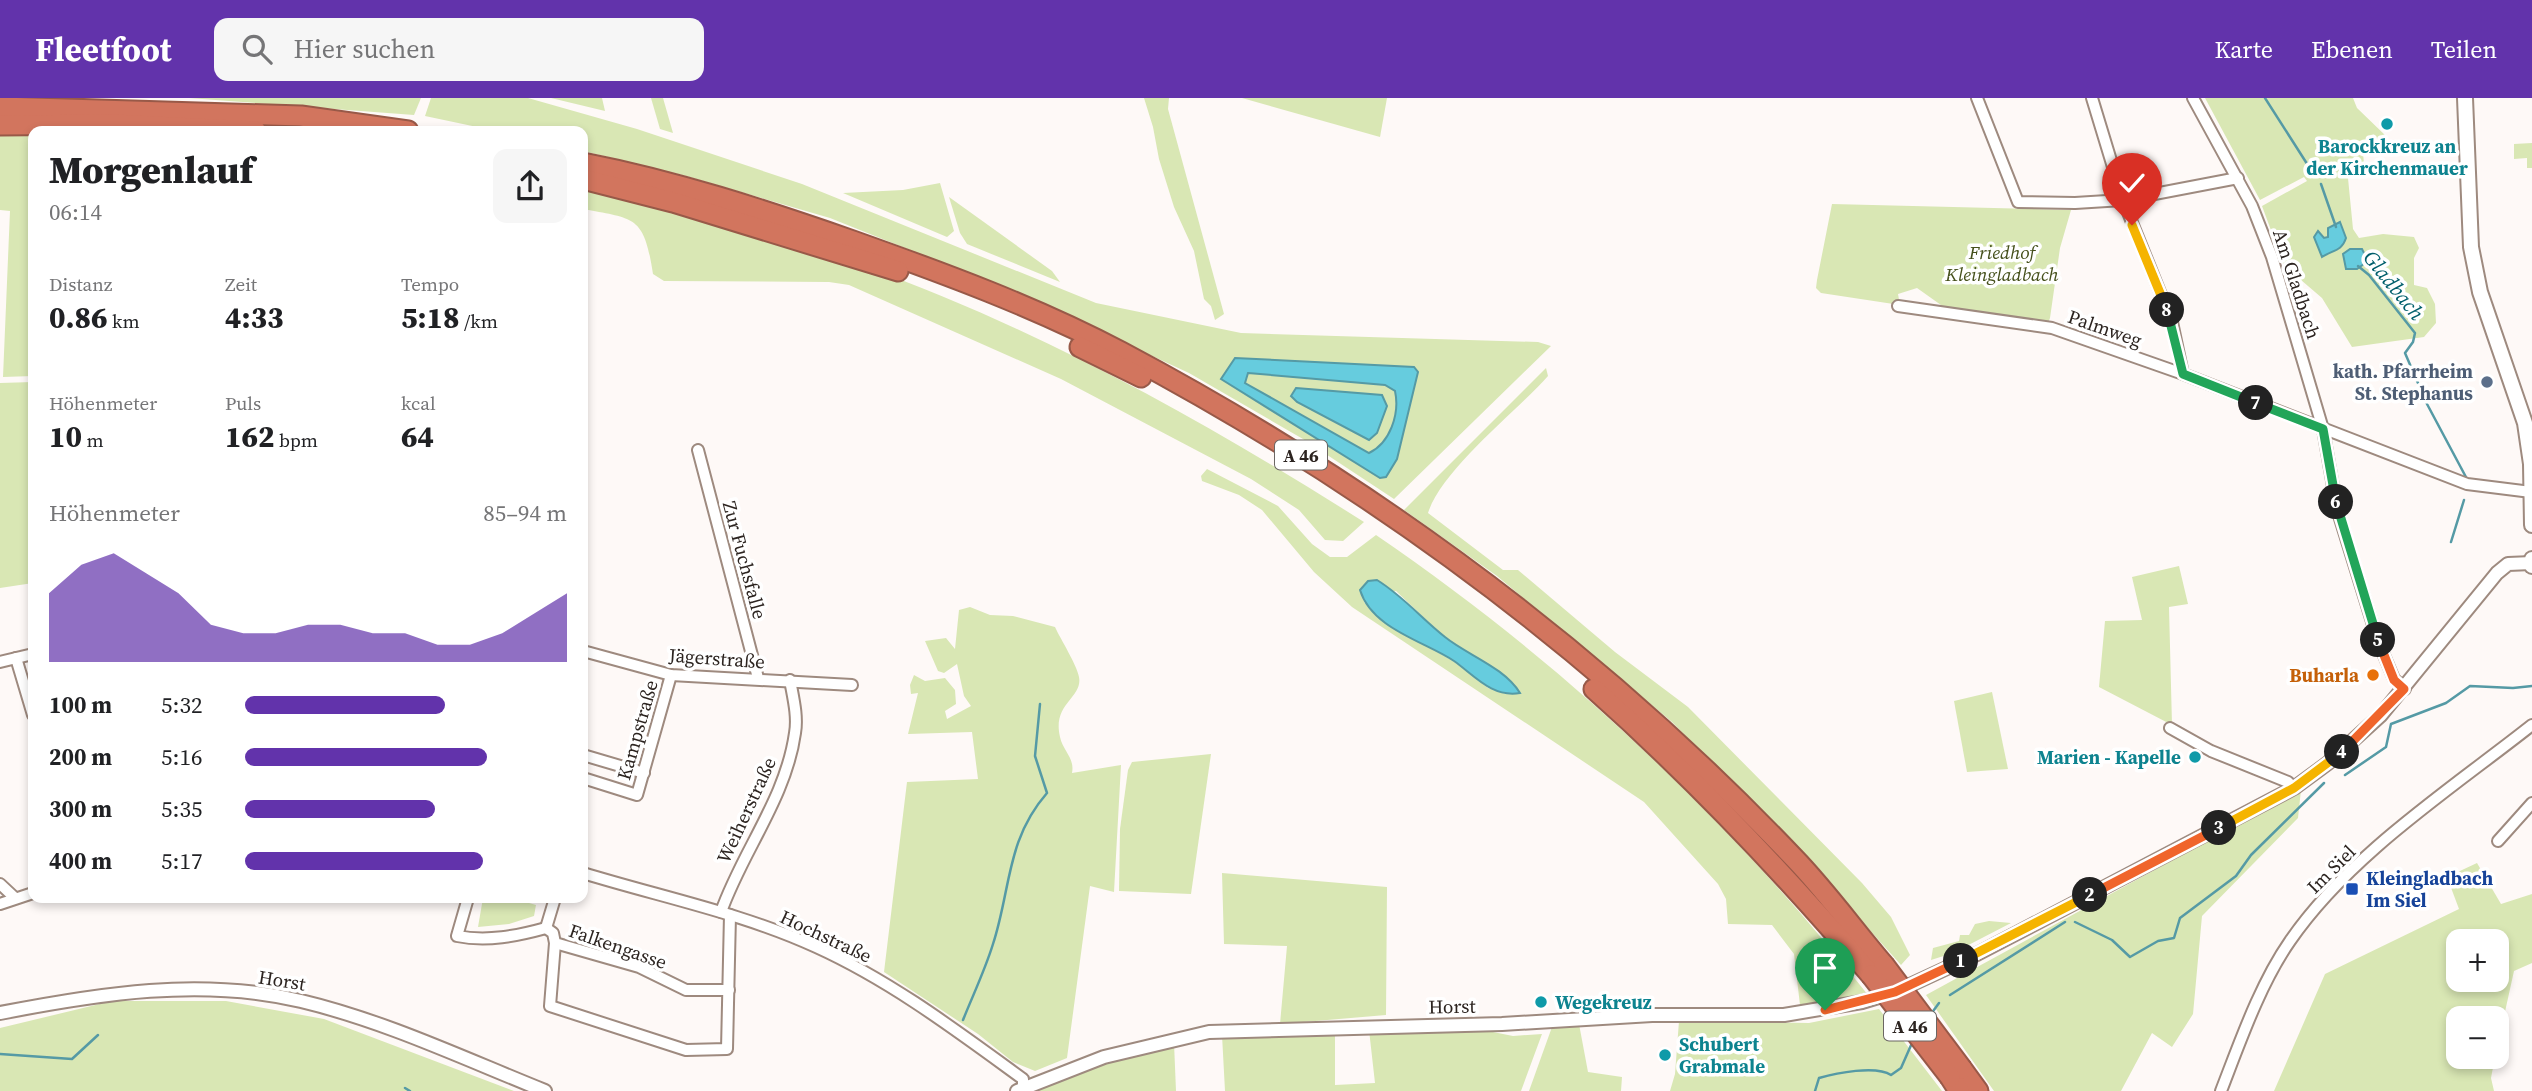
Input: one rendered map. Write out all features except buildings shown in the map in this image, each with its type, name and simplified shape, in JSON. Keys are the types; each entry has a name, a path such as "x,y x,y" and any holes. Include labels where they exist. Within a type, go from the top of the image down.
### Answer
{"highway":[{"path":"0,107 301,116 372,126"},
{"path":"0,125 155,126"},
{"name":"A 46","path":"588,164 719,196 930,269 1118,350 1311,461 1451,556 1615,689 1795,859 1957,1079 1978,1091"},
{"name":"A 46","path":"588,180 673,202 927,280 1042,328 1290,461 1425,551 1550,649 1703,790 1877,970"}],"main road":[{"path":"2465,98 2470,247 2480,292 2525,423 2531,464 2532,525"}],"street":[{"path":"1977,98 2018,201 2075,203 2123,200 2238,178"},
{"path":"2092,98 2123,200 2172,322 2183,374"},
{"name":"Am Gladbach","path":"2193,98 2238,178 2272,257 2323,429 2337,509 2394,680 2404,689"},
{"name":"Palmweg","path":"1898,306 2052,328 2183,374 2467,484 2531,492"},
{"name":"Zur Fuchsfalle","path":"698,450 758,678"},
{"name":"Horst","path":"1020,1090 1104,1057 1209,1032 1502,1024 1652,1015 1784,1014 1825,1010 1895,992 1977,954 2294,788 2356,740 2404,689 2497,573 2508,564 2532,563"},
{"name":"Jägerstraße","path":"588,652 671,675 852,685"},
{"path":"0,663 28,655"},
{"path":"16,658 28,698"},
{"name":"Kampstraße","path":"588,779 637,794 671,675"},
{"name":"Weiherstraße","path":"555,943 550,1006 686,1051 726,1049 729,990 726,914 730,887 788,767 796,717 790,680"},
{"name":"Im Siel","path":"2221,1091 2280,957 2297,931 2343,880 2385,842 2532,725"},
{"path":"2170,728 2211,751 2281,779 2294,788"},
{"path":"588,756 644,773"},
{"path":"2498,841 2532,803"},
{"name":"Hochstraße","path":"588,874 726,914 818,948 934,1014 1023,1079 1020,1090"},
{"path":"0,884 15,898"},
{"path":"0,904 28,894"},
{"path":"467,903 457,936 474,940 519,935 546,928 554,903"},
{"name":"Falkengasse","path":"546,928 553,933 555,943 639,967 687,990 729,990"},
{"name":"Horst","path":"0,1013 111,993 187,989 266,995 300,1000 390,1028 545,1091"}],"green space":[{"path":"189,98 421,98 414,115"},
{"path":"431,98 528,98 637,129 802,184 1096,303 1241,333 1538,342 1551,346 1394,499 1303,439 1189,373 1005,288 830,218 686,176 588,152 588,126 472,126 425,116","holes":["1236,358 1418,372 1380,478 1221,379"]},
{"path":"551,98 602,98 605,111"},
{"path":"651,98 663,98 673,133 660,129"},
{"path":"1144,98 1169,98 1168,109 1224,314 1215,320 1211,306 1204,299 1194,251 1174,207"},
{"path":"1242,98 1387,98 1380,137"},
{"path":"2205,98 2353,98 2357,108 2387,137 2375,147 2362,141 2364,164 2347,168 2353,229 2359,238 2383,234 2414,237 2419,248 2414,258 2414,285 2427,288 2435,304 2436,323 2424,337 2352,347 2322,298 2301,280 2291,284 2262,206 2307,181 2304,177 2260,200"},
{"path":"0,128 28,131 28,376 3,377 10,211 0,210"},
{"path":"2532,143 2532,168 2527,168 2527,158 2514,159 2514,144"},
{"path":"588,183 831,255 931,292 996,319 1122,381 1244,449 1364,522 1343,541 1325,540 1299,510 1251,479 1061,379 849,285 829,282 664,281 653,274 650,255 641,231 635,223 615,215 588,210"},
{"path":"940,183 954,231 947,237 843,193 903,190"},
{"path":"949,197 1052,271 1060,282 967,244 960,233"},
{"name":"Friedhof Kleingladbach","path":"1832,204 2071,210 2060,248 2048,323 1948,310 1917,288 1898,294 1900,305 1821,293 1816,288"},
{"path":"1546,368 1548,376 1448,478 1428,513 1503,570 1518,570 1615,652 1688,707 1862,883 1891,917 1910,955 1901,965 1814,868 1672,722 1497,576 1404,510"},
{"path":"1248,373 1385,385 1395,391 1396,409 1392,427 1383,442 1369,453 1245,383"},
{"path":"28,382 28,584 0,588 0,383"},
{"path":"1207,469 1278,506 1312,544 1330,557 1347,557 1376,535 1512,636 1640,746 1700,805 1759,866 1868,995 1800,1005 1794,954 1772,925 1728,924 1726,899 1718,884 1644,802 1352,607 1314,572 1262,510 1239,495 1202,481 1201,476","holes":["1396,591 1445,638 1495,669 1517,688 1488,688 1455,662 1388,624 1364,602"]},
{"path":"2179,566 2188,604 2169,607 2172,725 2099,687 2105,621 2142,620 2132,577"},
{"path":"970,607 990,615 1013,616 1055,627 1079,677 1077,690 1060,716 1059,726 1060,737 1072,763 1072,773 1121,765 1114,892 1090,886 1067,1058 1035,1071 1013,1062 978,1034 884,972 907,782 978,779 972,732 908,734 918,693 911,694 910,685 914,675 925,681 945,678 955,690 956,704 945,711 947,719 971,706 964,696 957,664 944,673 938,671 925,641 946,638 955,649 959,610"},
{"path":"1992,692 2008,769 1967,772 1954,701"},
{"path":"1211,754 1191,894 1119,891 1120,829 1128,770 1132,762"},
{"path":"2301,790 2298,818 2202,916 2193,1014 2172,1047 2152,1033 2121,1091 1994,1091 1926,995"},
{"path":"2477,863 2501,904 2532,894 2532,963 2514,971 2506,1006 2446,1006 2446,1069 2493,1069 2491,1078 2494,1091 2274,1091 2325,974 2459,909 2447,877"},
{"path":"1222,873 1387,887 1386,1015 1280,1024 1287,946 1224,944"},
{"path":"482,903 536,905 534,916 509,924 478,927"},
{"path":"1989,921 2011,923 1953,953 1931,960 1933,948 1959,941 1960,935 1969,935 1975,924"},
{"path":"112,1001 226,1001 324,1019 514,1091 0,1091 0,1028"},
{"path":"1879,1009 1942,1091 1670,1091 1675,1074 1679,1021 1809,1023"},
{"path":"1579,1024 1588,1072 1622,1077 1621,1091 1529,1091 1552,1027"},
{"path":"1478,1029 1513,1036 1542,1034 1521,1091 1225,1091 1222,1035 1335,1031 1335,1085 1375,1083 1369,1030 1438,1032"},
{"path":"1174,1043 1176,1091 1036,1091 1109,1059"}],"water":[{"path":"2340,222 2346,238 2344,242 2340,248 2322,257 2314,237 2318,231 2324,238 2328,237 2328,228"},
{"path":"2350,249 2362,249 2368,261 2357,269 2346,269 2343,254"},
{"path":"1235,358 1414,367 1418,372 1397,459 1386,477 1380,478 1221,379","holes":["1248,373 1385,385 1395,391 1395,418 1383,442 1369,453 1245,383"]},
{"path":"1296,388 1382,395 1387,406 1377,433 1369,440 1297,402 1291,396"},
{"path":"1377,580 1454,644 1505,676 1520,693 1510,694 1492,689 1454,661 1387,624 1366,603 1360,590 1368,581"}],"waterway":[{"name":"Gladbach","path":"2265,98 2311,170"},
{"name":"Gladbach","path":"2321,184 2336,227"},
{"name":"Gladbach","path":"2358,266 2369,275 2415,333 2413,342 2405,353 2427,404 2467,479"},
{"name":"Gladbach","path":"2451,542 2464,500"},
{"path":"2345,775 2386,747 2391,724 2446,703 2470,686 2532,686"},
{"path":"963,1020 993,944 1017,847 1024,829 1047,793 1035,756 1040,704"},
{"path":"2075,922 2112,940 2130,957 2158,941 2174,938 2180,918 2236,876 2251,855 2324,783"},
{"path":"1950,995 2065,922"},
{"path":"1931,1014 1939,1003"},
{"path":"0,1054 72,1059 98,1035"},
{"path":"1815,1091 1819,1078 1835,1074 1866,1070 1891,1075 1901,1068 1912,1043"},
{"path":"405,1088 410,1091"}],"place":[{"name":"Barockkreuz an der Kirchenmauer","path":"2387,124"},
{"name":"kath. Pfarrheim St. Stephanus","path":"2487,382"},
{"name":"Buharla","path":"2373,675"},
{"name":"Marien - Kapelle","path":"2195,757"},
{"name":"Kleingladbach Im Siel","path":"2352,889"},
{"name":"Wegekreuz","path":"1541,1002"},
{"name":"Schubert Grabmale","path":"1665,1055"}],"route":[{"path":"1825,1010 1895,992 1977,954 2294,788 2356,740 2404,689 2394,680 2371,620 2337,509 2323,429 2183,374 2172,322 2132,225"}]}
